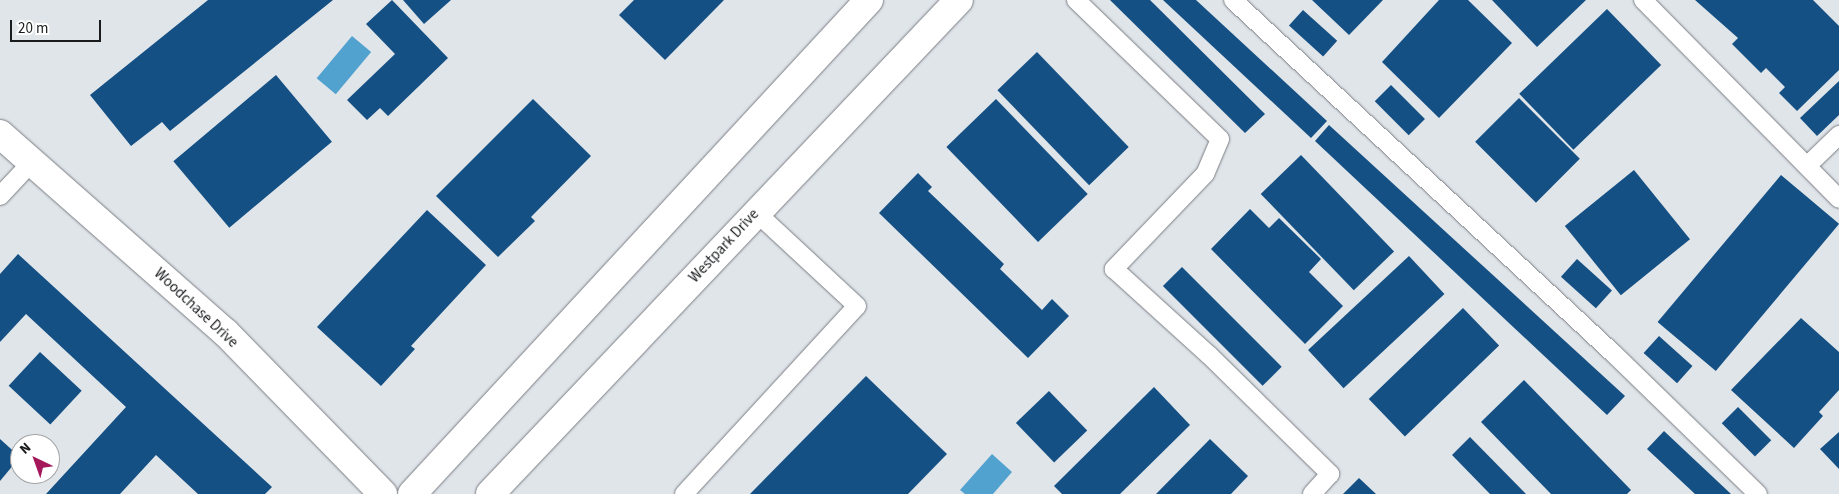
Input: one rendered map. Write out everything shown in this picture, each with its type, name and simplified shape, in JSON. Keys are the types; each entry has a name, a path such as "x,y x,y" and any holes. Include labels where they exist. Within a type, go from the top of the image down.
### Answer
{"main road":[{"path":"412,494 870,0"},
{"name":"Westpark Drive","path":"490,494 959,0"},
{"name":"Woodchase Drive","path":"0,134 30,164 226,334 383,494"}],"lane":[{"path":"1076,0 1220,140 1205,174 1114,269 1208,355 1330,474 1312,494"},
{"path":"1233,0 1614,354 1758,494"},
{"path":"1643,0 1839,199"},
{"path":"1807,166 1839,135"},
{"path":"0,196 30,164"},
{"path":"684,494 857,306 756,212"}],"water":[{"path":"352,36 371,52 336,94 317,78"},
{"path":"992,454 1012,472 993,494 965,494 960,490"}],"building":[{"path":"208,0 333,0 170,131 162,122 131,146 90,95"},
{"path":"392,0 448,58 388,116 380,108 367,120 347,100 395,54 366,24"},
{"path":"403,0 451,0 424,24"},
{"path":"634,0 724,0 665,60 619,15"},
{"path":"1110,0 1150,0 1265,114 1245,133"},
{"path":"1163,0 1196,0 1327,121 1311,138"},
{"path":"1312,0 1383,0 1349,35"},
{"path":"1439,0 1468,0 1512,43 1439,118 1382,62"},
{"path":"1492,0 1586,0 1537,47"},
{"path":"1695,0 1813,0 1839,26 1839,70 1797,111 1779,93 1785,87 1766,68 1761,73 1732,44 1738,38"},
{"path":"1607,9 1661,65 1573,150 1519,94"},
{"path":"1303,10 1337,41 1323,56 1289,26"},
{"path":"1037,52 1129,147 1089,185 997,90"},
{"path":"276,75 332,142 229,228 173,161"},
{"path":"1839,81 1839,115 1817,136 1800,118"},
{"path":"1391,85 1425,119 1409,135 1375,101"},
{"path":"1519,98 1580,159 1536,203 1475,142"},
{"path":"533,99 591,156 531,217 535,221 498,257 436,196"},
{"path":"996,99 1088,194 1038,242 946,147"},
{"path":"1329,125 1625,396 1607,415 1315,141"},
{"path":"1301,155 1394,251 1354,290 1261,194"},
{"path":"1634,170 1690,239 1621,295 1565,226"},
{"path":"918,173 932,187 928,191 1004,264 1000,269 1042,310 1052,299 1069,316 1028,358 879,213"},
{"path":"1781,175 1839,224 1716,371 1658,322"},
{"path":"1250,209 1269,228 1279,218 1321,259 1309,272 1343,306 1305,344 1211,249"},
{"path":"427,210 486,265 411,346 415,349 381,386 317,327"},
{"path":"18,254 272,487 265,494 198,494 156,455 120,494 46,494 55,484 60,484 60,479 126,407 26,314 0,342 0,274"},
{"path":"1409,256 1444,294 1344,388 1308,350"},
{"path":"1577,259 1612,290 1596,308 1561,277"},
{"path":"1182,267 1282,367 1263,386 1163,286"},
{"path":"1463,308 1499,345 1405,436 1369,399"},
{"path":"1801,318 1839,352 1839,390 1819,412 1823,416 1794,448 1731,390"},
{"path":"1659,336 1692,366 1677,383 1644,353"},
{"path":"40,352 82,391 50,425 9,386"},
{"path":"866,376 947,454 908,494 750,494"},
{"path":"1524,380 1631,490 1627,494 1551,494 1481,422"},
{"path":"1154,387 1190,425 1120,494 1062,494 1054,486"},
{"path":"1049,391 1087,431 1054,463 1016,423"},
{"path":"1738,407 1771,440 1755,456 1722,423"},
{"path":"1664,431 1731,494 1695,494 1647,449"},
{"path":"1839,432 1839,469 1820,449"},
{"path":"1470,437 1526,494 1490,494 1452,455"},
{"path":"0,439 10,448 10,469 0,481"},
{"path":"1210,439 1248,476 1231,494 1156,494"},
{"path":"1359,478 1376,494 1343,494"}]}
